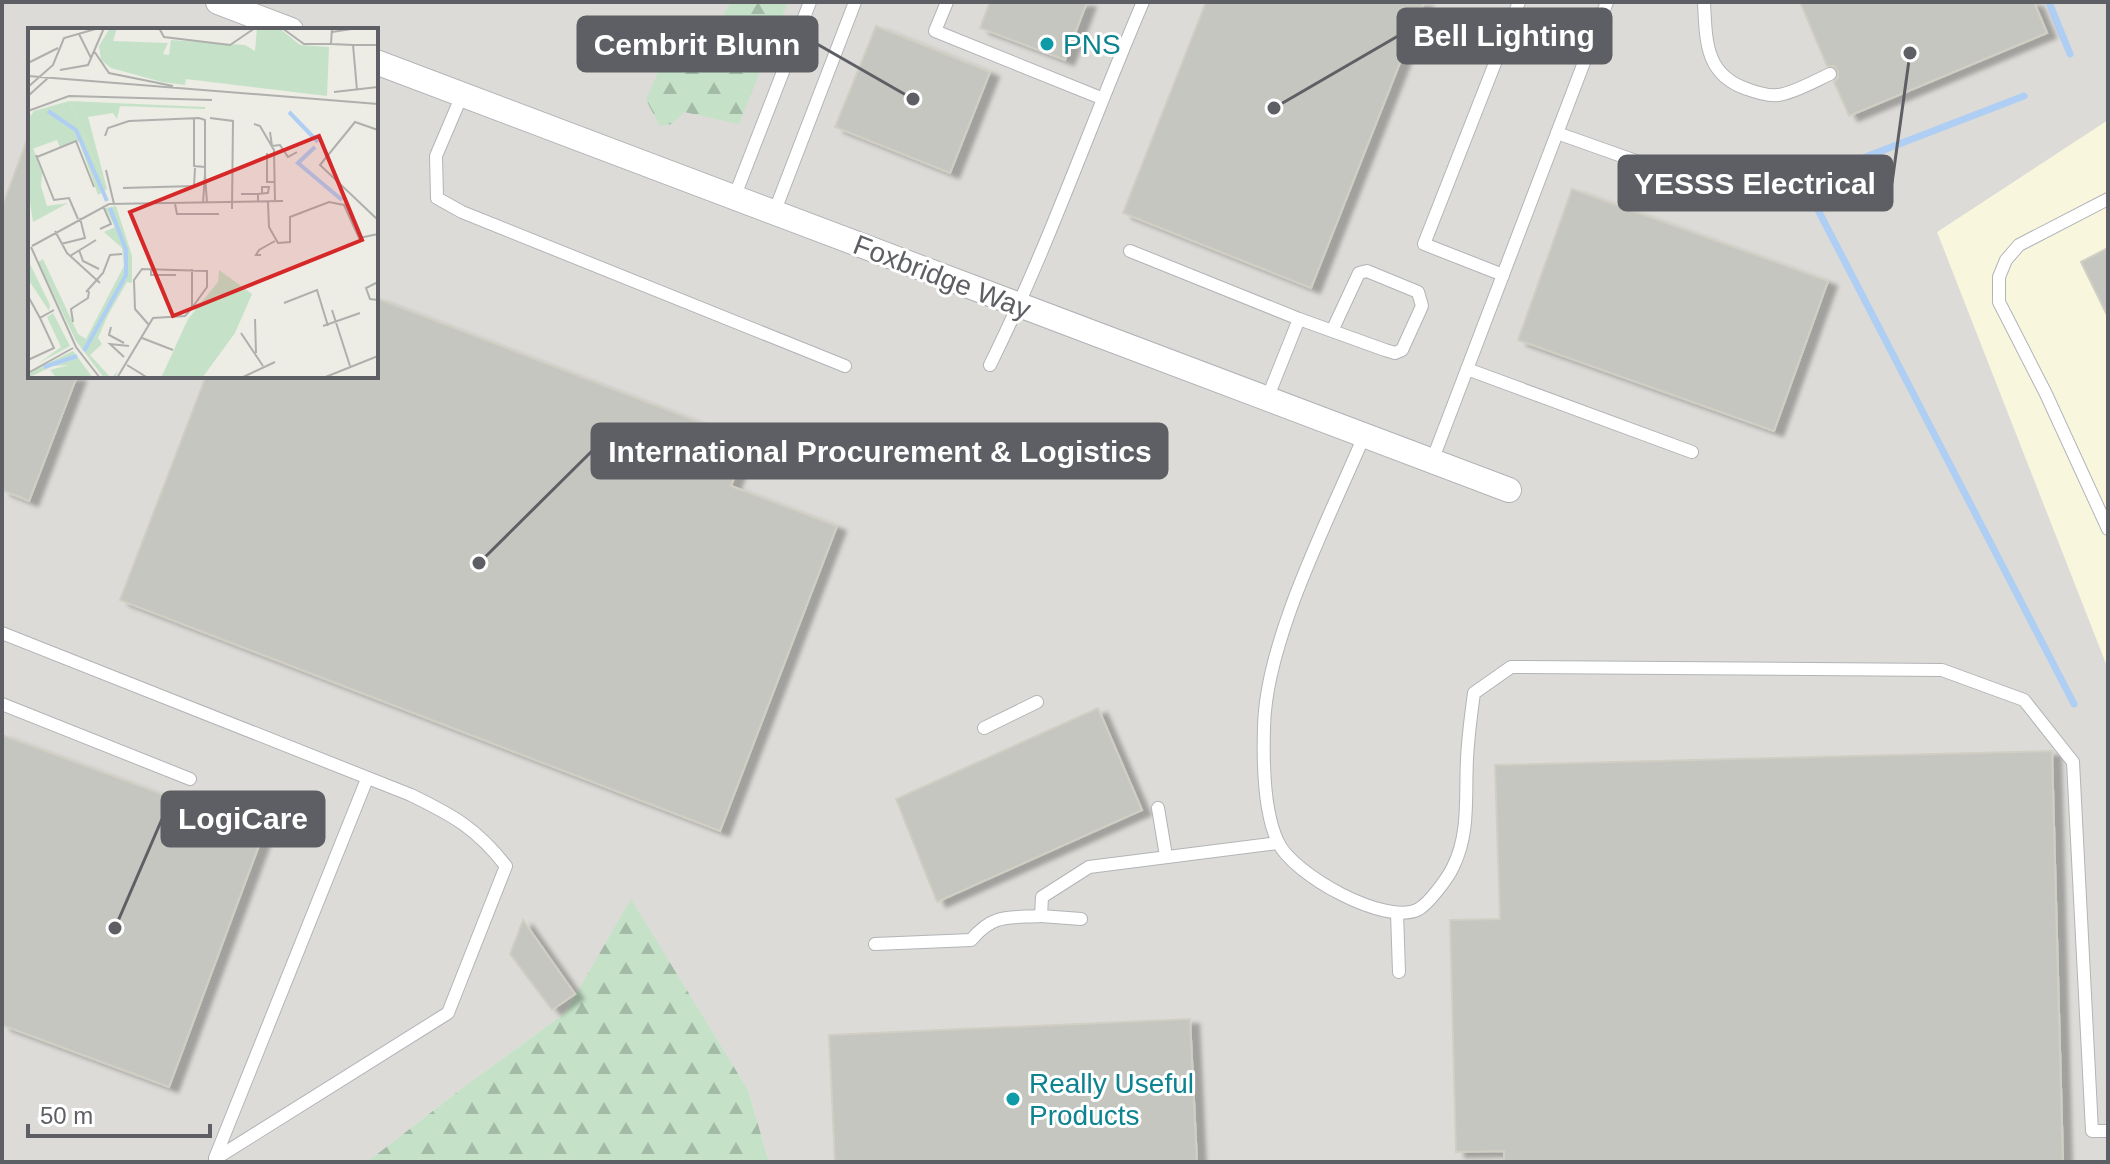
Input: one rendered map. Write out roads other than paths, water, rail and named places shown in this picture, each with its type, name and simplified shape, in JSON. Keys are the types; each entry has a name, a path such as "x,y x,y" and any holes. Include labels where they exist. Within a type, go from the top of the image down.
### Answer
{"street":[{"path":"218,2 262,25"},
{"name":"Foxbridge Way","path":"378,63 1509,490"}],"lane":[{"path":"734,198 810,2"},
{"path":"774,213 855,2"},
{"path":"947,2 935,31 1101,98"},
{"path":"990,365 1019,306 1101,98 1143,2"},
{"path":"1503,275 1424,244 1519,2"},
{"path":"1432,461 1607,2"},
{"path":"1704,2 1713,64 1723,78 1734,84 1778,95 1830,74"},
{"path":"462,95 436,156 437,198 462,212 845,366"},
{"path":"1557,133 1743,199"},
{"path":"2108,199 2019,245 2006,260 1999,277 1999,302 2046,394 2108,529"},
{"path":"1130,251 1299,319 1332,331 1395,353 1402,350 1422,306 1421,299 1418,292 1367,271 1359,273 1332,331"},
{"path":"1267,399 1299,319"},
{"path":"1467,369 1692,452"},
{"path":"1364,436 1292,608 1270,684 1264,725 1265,780 1278,843 1295,865 1317,882 1357,901 1397,913 1419,909 1452,869 1464,839 1467,758 1474,693 1511,667 1942,670 2024,700 2073,762 2092,1131 2108,1131"},
{"path":"2,633 411,795 455,816 485,840 506,866 448,1013 212,1160"},
{"path":"984,728 1037,702"},
{"path":"2,704 190,779"},
{"path":"212,1160 367,779"},
{"path":"1158,808 1166,856"},
{"path":"1041,916 1042,897 1089,867 1278,843"},
{"path":"1397,913 1399,972"},
{"path":"875,944 971,940 985,924 1005,918 1041,916 1081,919"}],"waterway":[{"path":"2049,2 2070,54"},
{"path":"2024,96 1803,181 2074,704"}],"place":[{"name":"PNS","path":"1047,44"},
{"name":"YESSS Electrical","path":"1910,53"},
{"name":"Cembrit Blunn","path":"913,99"},
{"name":"Bell Lighting","path":"1274,108"},
{"name":"International Procurement & Logistics","path":"479,563"},
{"name":"LogiCare","path":"115,928"},
{"name":"Really Useful Products","path":"1013,1099"}]}
